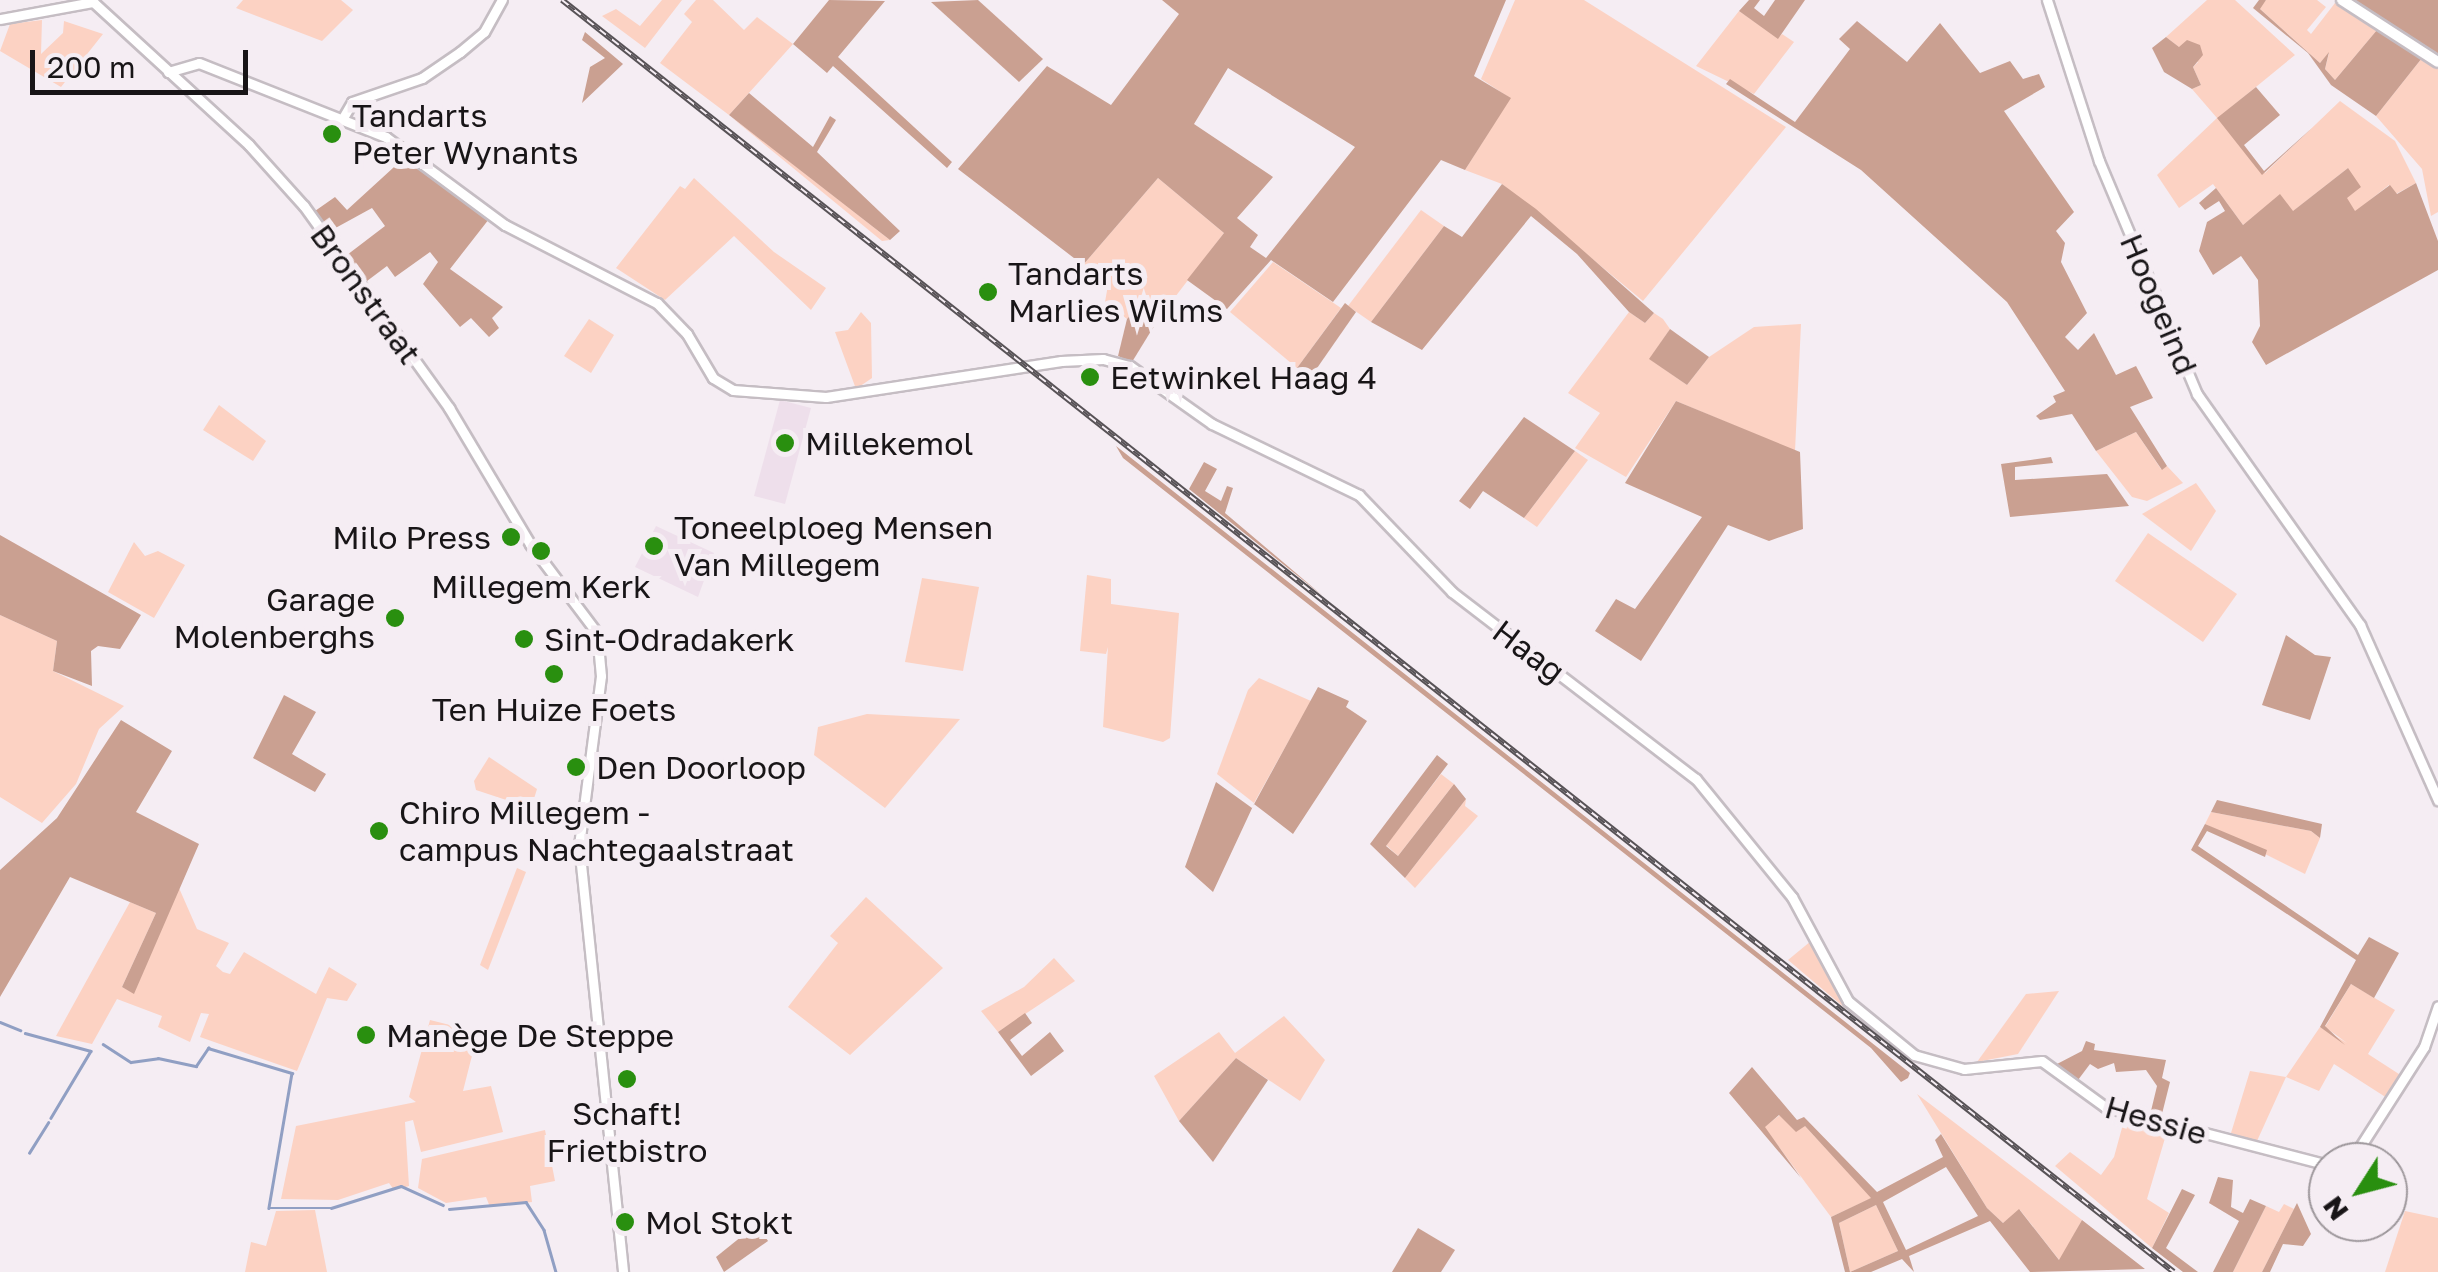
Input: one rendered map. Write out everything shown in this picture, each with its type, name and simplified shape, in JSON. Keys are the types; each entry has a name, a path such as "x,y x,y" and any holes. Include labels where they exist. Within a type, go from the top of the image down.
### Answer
{"main road":[{"path":"2342,0 2438,62"}],"street":[{"path":"62,9 70,0"},
{"path":"168,72 190,63 344,116 352,102 422,78 460,52 484,32 502,0"},
{"name":"Hoogeind","path":"2047,0 2099,161 2197,394 2366,636 2438,800"},
{"path":"0,19 92,1"},
{"name":"Bronstraat","path":"92,1 250,145 304,206 460,425 530,544 596,633 602,660 579,845 623,1272"},
{"path":"176,80 190,63"},
{"name":"Haag","path":"344,116 386,137 506,225 657,303 687,334 713,378 741,392 826,397 1036,366 1117,360 1212,424 1358,495 1452,592 1704,788 1792,896 1848,1001 1936,1066"},
{"path":"2363,1142 2424,1047 2438,1006"},
{"name":"Hessie","path":"1936,1066 2042,1062 2105,1107 2308,1160"}],"shaded area":[{"path":"243,0 341,0 353,10 322,41 236,8"},
{"path":"662,0 682,0 645,48 602,16 616,9 640,26"},
{"path":"696,0 713,0 744,30 757,17 793,44 729,115 660,63 692,22 684,14"},
{"path":"829,0 885,1 838,57 952,162 947,168 833,66 827,73 793,44"},
{"path":"978,0 1043,59 1019,82 931,2"},
{"path":"1162,0 1506,0 1474,76 1511,98 1465,170 1441,160 1333,302 1271,260 1227,309 1187,280 1224,233 1158,178 1083,265 958,169 1047,66 1111,105 1179,14","holes":["1228,68 1355,147 1266,258 1250,247 1258,235 1237,218 1273,177 1194,124"]},
{"path":"1515,0 1584,0 1786,127 1643,301 1502,184 1465,170 1510,98 1481,79"},
{"path":"1749,0 1760,0 1754,8 1764,16 1775,0 1805,0 1778,39 1739,11"},
{"path":"2207,0 2235,0 2295,55 2218,118 2265,173 2340,101 2395,141 2416,183 2396,194 2389,185 2355,212 2346,198 2348,168 2292,212 2280,195 2243,225 2213,184 2179,208 2157,175 2217,118 2192,89 2201,85 2193,67 2198,62 2166,37"},
{"path":"2259,0 2266,0 2260,9 2320,63 2329,52 2325,69 2335,80 2377,30 2422,58 2376,116 2331,85 2308,53 2253,8"},
{"path":"2266,0 2317,0 2326,7 2307,30 2311,34 2335,3 2377,30 2335,80 2325,69 2329,53 2320,63 2259,8"},
{"path":"2354,0 2438,0 2438,54"},
{"path":"1739,11 1778,38 1782,34 1794,42 1754,94 1696,66"},
{"path":"42,20 41,54 63,33 64,21 103,34 61,87 0,51 10,24"},
{"path":"1857,21 1907,62 1940,23 1980,73 2010,61 2023,79 2039,74 2045,87 2004,111 2074,212 2056,231 2065,243 2061,262 2087,313 2065,337 2078,350 2094,333 2116,375 2136,366 2153,398 2130,407 2167,466 2162,470 2136,432 2096,451 2072,414 2040,420 2036,416 2056,402 2053,396 2065,391 2007,302 1861,170 1726,84 1730,79 1795,122 1850,49 1839,39"},
{"path":"585,32 623,64 582,103 590,67 605,58 582,40"},
{"path":"2166,37 2179,47 2187,40 2200,45 2203,55 2193,67 2201,85 2192,89 2164,72 2152,48"},
{"path":"2422,58 2438,69 2438,212 2431,216 2422,169 2376,116"},
{"path":"2256,87 2280,115 2244,145 2264,171 2312,128 2262,175 2217,118"},
{"path":"749,93 813,147 830,116 836,120 817,152 900,231 890,240 729,115"},
{"path":"731,117 766,143 890,240 882,241"},
{"path":"405,157 489,219 450,269 503,307 492,318 499,328 489,337 471,318 460,327 423,284 438,262 430,252 395,277 387,266 367,281 347,255 385,226 372,208 330,231 315,211 335,197 347,210"},
{"path":"2348,168 2361,187 2347,198 2355,211 2390,185 2397,194 2416,183 2438,241 2438,270 2266,365 2252,342 2260,326 2258,280 2241,256 2213,275 2199,251 2207,222 2225,211 2219,201 2205,210 2199,203 2216,188 2243,225 2280,194 2293,211"},
{"path":"694,178 774,252 826,288 811,310 734,236 665,300 616,268 680,186 685,189"},
{"path":"1158,178 1224,233 1159,318 1140,305 1127,319 1105,302 1108,285 1083,265"},
{"path":"1502,184 1654,313 1645,323 1629,312 1577,254 1531,216 1422,350 1371,322 1444,226 1462,237"},
{"path":"1421,210 1444,226 1371,322 1348,306"},
{"path":"1273,262 1341,308 1297,368 1230,312"},
{"path":"1345,303 1356,312 1315,371 1297,368"},
{"path":"1140,305 1159,318 1132,362 1118,356 1127,319"},
{"path":"861,312 871,323 872,378 856,389 835,332 848,330"},
{"path":"1629,312 1645,323 1654,313 1663,319 1670,329 1650,359 1687,385 1709,357 1754,327 1801,324 1795,451 1676,401 1626,477 1575,448 1600,413 1568,393"},
{"path":"589,319 614,335 591,373 564,356"},
{"path":"1670,329 1709,357 1687,385 1649,359"},
{"name":"Millekemol","path":"780,400 811,408 785,504 754,496"},
{"path":"1676,401 1800,452 1803,529 1769,541 1728,525 1641,661 1595,631 1616,599 1635,609 1702,517 1625,483"},
{"path":"219,405 266,441 253,461 203,430"},
{"path":"1524,417 1575,451 1524,518 1483,491 1470,509 1459,501"},
{"path":"2136,432 2161,469 2167,466 2183,483 2147,501 2132,497 2096,451"},
{"path":"1116,446 1910,1073 1908,1078 1901,1082 1871,1048 1123,458"},
{"path":"1575,451 1588,460 1537,527 1524,518"},
{"path":"2051,457 2053,463 2015,467 2015,480 2107,474 2129,506 2010,517 2001,464"},
{"path":"1204,462 1217,469 1205,491 1221,501 1227,486 1233,488 1225,513 1323,596 1189,489"},
{"path":"2196,483 2216,511 2191,551 2142,514"},
{"path":"656,526 714,553 698,597 635,567"},
{"path":"2148,533 2237,594 2203,642 2115,581"},
{"path":"0,535 141,615 120,649 98,646 91,651 92,686 53,671 57,641 0,615"},
{"path":"134,542 145,556 158,551 185,565 154,618 108,592"},
{"path":"1087,575 1111,579 1111,604 1179,613 1170,738 1163,742 1103,727 1108,647 1106,654 1080,651"},
{"path":"922,578 979,587 963,671 905,662"},
{"path":"0,615 57,641 53,671 124,706 99,729 76,784 42,823 0,797"},
{"path":"2286,635 2315,655 2331,657 2310,720 2262,705"},
{"path":"1259,678 1311,701 1254,803 1217,774 1248,690"},
{"path":"1318,687 1349,701 1346,707 1367,721 1293,834 1254,804"},
{"path":"284,695 316,712 292,754 326,774 315,792 253,758"},
{"path":"867,714 960,719 885,808 814,755 818,727"},
{"path":"121,720 172,751 136,812 199,844 134,994 122,987 156,913 70,877 0,997 0,870 57,818"},
{"path":"1437,755 1448,764 1386,846 1398,856 1454,784 1466,799 1405,878 1370,844"},
{"path":"489,757 537,789 531,808 476,790 474,781"},
{"path":"1441,774 1454,784 1398,856 1386,845"},
{"path":"1216,782 1253,806 1213,892 1185,867"},
{"path":"1466,799 1465,806 1478,816 1415,888 1405,878"},
{"path":"2217,800 2322,824 2320,838 2311,831 2211,812"},
{"path":"2211,812 2311,831 2320,838 2305,874 2205,824"},
{"path":"2205,824 2267,850 2265,857 2207,831 2198,846 2358,955 2369,937 2399,953 2374,998 2351,984 2325,1026 2345,1045 2320,1027 2356,960 2191,850"},
{"path":"517,868 526,872 488,970 480,965"},
{"path":"179,888 197,929 229,943 216,966 223,972 230,974 244,952 316,994 329,967 357,984 347,1001 327,998 297,1071 200,1037 209,1014 201,1013 190,1042 158,1027 162,1016 117,999 92,1044 56,1036 130,902 156,913 122,987 134,993"},
{"path":"866,897 943,968 850,1055 788,1007 838,943 830,936"},
{"path":"1811,941 1848,1005 1846,1009 1788,960"},
{"path":"1054,958 1075,981 998,1032 981,1011 1024,987"},
{"path":"2351,984 2395,1010 2368,1054 2402,1076 2387,1098 2334,1064 2319,1091 2286,1077 2320,1027 2347,1043 2325,1027"},
{"path":"2059,991 2018,1054 1977,1062 2026,994"},
{"path":"1025,1013 1032,1023 1010,1040 1022,1056 1050,1032 1064,1051 1031,1076 998,1032"},
{"path":"1284,1016 1325,1060 1300,1101 1236,1058 1179,1121 1154,1076 1219,1032 1235,1053"},
{"path":"430,1020 478,1032 463,1091 491,1086 503,1132 421,1152 413,1120 405,1122 409,1186 394,1190 389,1183 338,1200 281,1199 296,1126 416,1102 409,1097"},
{"path":"2086,1041 2095,1044 2094,1050 2166,1060 2162,1078 2170,1082 2161,1118 2150,1115 2157,1086 2146,1070 2116,1072 2114,1063 2098,1069 2090,1064 2075,1084 2057,1064 2082,1051"},
{"path":"1236,1058 1268,1080 1213,1162 1179,1121"},
{"path":"1752,1067 1797,1120 1804,1117 1877,1192 1943,1157 1935,1140 1941,1134 1987,1208 2003,1223 2019,1209 2059,1260 2082,1220 2145,1269 2030,1272 1990,1221 1909,1256 1914,1272 1902,1259 1871,1272 1850,1272 1845,1272 1831,1217 1871,1198 1805,1126 1796,1132 1779,1115 1765,1127 1801,1178 1729,1093","holes":["1946,1167 1978,1216 1906,1250 1883,1202","1876,1205 1898,1251 1850,1272 1839,1223"]},
{"path":"2250,1071 2286,1077 2257,1141 2231,1133"},
{"path":"1917,1094 2082,1220 2060,1261 2020,1210 2003,1223 1987,1208"},
{"path":"1780,1115 1804,1125 1872,1198 1831,1217 1764,1127"},
{"path":"2125,1117 2168,1128 2147,1199 2169,1213 2152,1248 2055,1166 2070,1152 2101,1175 2114,1157"},
{"path":"545,1130 555,1181 530,1186 532,1202 490,1207 486,1197 446,1203 418,1188 422,1159"},
{"path":"2218,1177 2233,1180 2231,1207 2243,1213 2250,1199 2266,1206 2233,1272 2213,1272 2239,1221 2209,1203"},
{"path":"2182,1189 2195,1195 2166,1248 2198,1272 2183,1272 2152,1248"},
{"path":"2297,1203 2308,1227 2308,1238 2303,1246 2283,1244 2270,1272 2262,1272"},
{"path":"2284,1204 2294,1209 2262,1272 2233,1272 2266,1206 2279,1212"},
{"path":"1876,1205 1898,1251 1850,1272 1839,1223"},
{"path":"315,1210 327,1272 245,1272 251,1242 266,1246 276,1211"},
{"path":"2408,1212 2438,1218 2438,1272 2385,1272 2395,1242 2408,1242"},
{"path":"757,1224 768,1241 724,1272 716,1257"},
{"path":"1418,1228 1455,1250 1441,1272 1392,1272"}],"waterway":[{"path":"0,1022 20,1030"},
{"path":"25,1033 91,1051 51,1118"},
{"path":"103,1044 131,1062 158,1058 196,1066 208,1048 292,1073 269,1208 331,1208 401,1186 443,1205"},
{"path":"29,1153 48,1122"},
{"path":"449,1209 526,1202 544,1230 556,1272"}],"railway":[{"path":"562,0 2174,1272"}],"place":[{"name":"Tandarts Peter Wynants","path":"332,134"},
{"name":"Tandarts Marlies Wilms","path":"988,292"},
{"name":"Eetwinkel Haag 4","path":"1090,377"},
{"name":"Millekemol","path":"785,443"},
{"name":"Milo Press","path":"511,537"},
{"name":"Toneelploeg Mensen Van Millegem","path":"654,546"},
{"name":"Millegem Kerk","path":"541,551"},
{"name":"Garage Molenberghs","path":"395,618"},
{"name":"Sint-Odradakerk","path":"524,639"},
{"name":"Ten Huize Foets","path":"554,674"},
{"name":"Den Doorloop","path":"576,767"},
{"name":"Chiro Millegem - campus Nachtegaalstraat","path":"379,831"},
{"name":"Manège De Steppe","path":"366,1035"},
{"name":"Schaft! Frietbistro","path":"627,1079"},
{"name":"Mol Stokt","path":"625,1222"}]}
